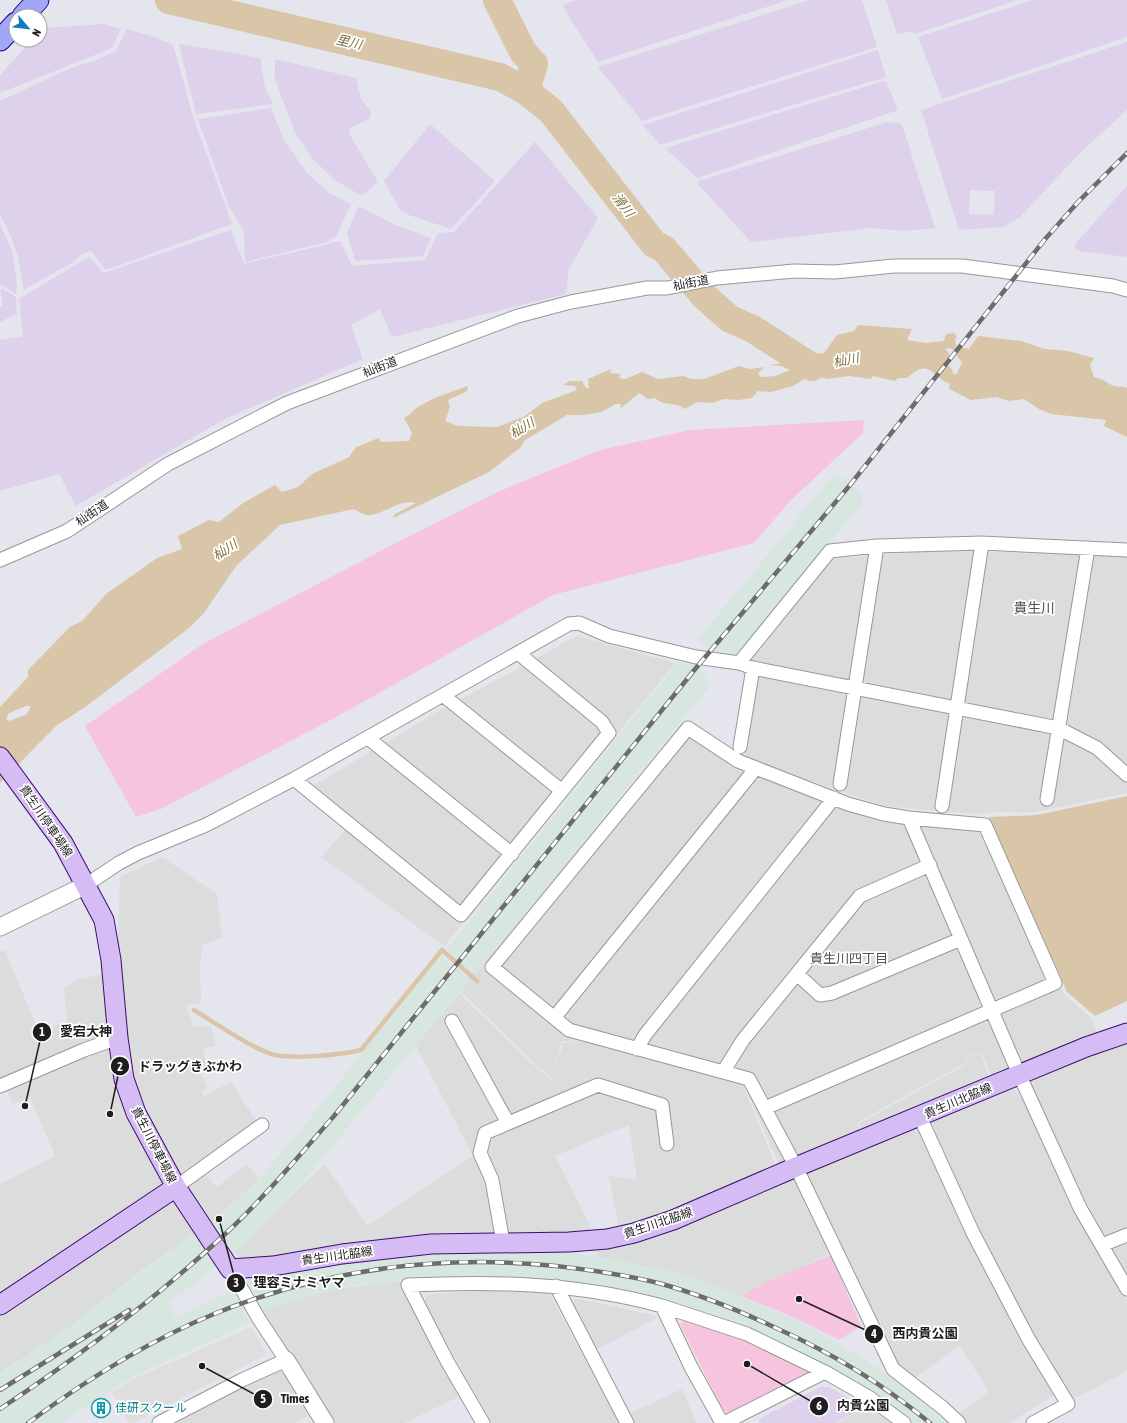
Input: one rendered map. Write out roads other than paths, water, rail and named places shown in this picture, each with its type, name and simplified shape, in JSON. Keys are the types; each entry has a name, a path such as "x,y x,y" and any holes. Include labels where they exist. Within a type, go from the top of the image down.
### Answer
{"main road":[{"path":"0,40 8,32"},
{"name":"貴生川停車場線","path":"0,757 50,823 77,869 104,920 111,960 118,1038 124,1079 136,1113 176,1187 0,1305"},
{"name":"貴生川北脇線","path":"230,1269 272,1266 342,1254 431,1244 569,1242 607,1239 634,1233 673,1220 1020,1074 1086,1047 1127,1033"},
{"path":"176,1187 230,1269"}],"street":[{"name":"杣街道","path":"0,560 66,531 168,464 287,403 518,316 571,302 639,289 667,288 717,278 794,270 835,272 894,266 962,266 1127,290"},
{"path":"942,806 982,543"},
{"path":"739,663 830,551 877,546 982,543 1127,550"},
{"path":"840,784 877,546"},
{"path":"1047,799 1088,548"},
{"path":"0,927 86,886 119,863 138,853 206,825 294,780 569,624 579,623 609,636 696,657 739,663 753,668 1058,728 1097,748 1127,775"},
{"path":"294,780 461,915 609,733 602,722 518,653"},
{"path":"740,747 753,668"},
{"path":"444,696 562,791"},
{"path":"765,1108 1055,983 985,825 909,818 884,814 834,798 738,761 688,728 492,967 569,1030 749,1080 796,1167 893,1369 943,1408 959,1423"},
{"path":"368,738 512,854"},
{"path":"554,1018 756,768"},
{"path":"637,1049 645,1035 834,798"},
{"path":"909,818 992,1011 1080,1208 1127,1289"},
{"path":"723,1072 742,1040 860,896 930,865"},
{"path":"797,974 820,995 832,993 962,939"},
{"path":"452,1021 508,1123"},
{"path":"0,1086 84,1050 118,1038"},
{"path":"503,1242 492,1180 480,1153 485,1133 598,1085 662,1104 667,1144"},
{"path":"920,1117 973,1233 1029,1340 1068,1404 1033,1423"},
{"path":"176,1187 194,1176 262,1125"},
{"path":"1102,1245 1127,1235"},
{"path":"230,1269 259,1319 325,1423"},
{"path":"483,1423 447,1361 408,1285 487,1282 556,1286 591,1290 662,1306 747,1334 825,1372 870,1398 904,1423"},
{"path":"556,1286 627,1423"},
{"path":"662,1306 691,1367 723,1423 825,1372"},
{"path":"158,1423 242,1380 286,1360"}],"water":[{"name":"杣川","path":"858,325 912,329 907,340 926,343 944,341 946,334 953,333 957,336 955,340 956,346 969,349 978,336 1021,341 1045,349 1068,351 1094,358 1090,365 1094,377 1114,386 1127,388 1127,437 1104,426 1106,420 1051,414 1039,409 1024,399 1009,401 996,397 971,400 949,389 950,384 930,370 926,369 921,369 907,378 898,378 895,381 873,376 871,379 849,376 828,379 817,376 808,377 793,386 771,392 758,391 752,398 739,400 724,399 712,403 697,402 685,409 678,405 659,401 655,398 648,399 639,393 620,409 621,404 616,404 601,412 584,415 567,415 525,440 520,448 489,472 393,518 395,514 416,503 403,503 372,515 364,515 354,509 280,525 236,566 204,613 189,628 88,705 56,726 0,783 0,707 28,677 28,670 70,627 82,621 106,594 157,558 182,549 178,536 209,520 219,522 243,503 275,485 282,492 298,487 312,474 349,457 356,447 379,438 381,442 409,441 412,433 404,418 424,403 468,386 467,391 448,400 450,407 445,421 458,426 497,427 525,416 542,403 577,390 575,386 563,385 570,381 582,381 586,388 589,388 588,379 611,369 610,373 620,374 619,378 625,379 642,372 658,379 683,376 691,379 704,379 739,366 749,369 765,367 758,373 761,377 775,376 790,370 781,366 769,365 792,362 803,346 811,354 824,353 837,335 854,331","holes":["950,348 962,362 957,374 953,374 952,369 944,362 950,355 945,349","26,706 31,706 27,714 10,721 6,719 9,713"]},
{"path":"1127,796 1127,1001 1095,1016 1067,992 989,817 1037,815"}],"waterway":[{"name":"滑川","path":"169,0 500,77 526,91 551,111 654,244 664,249 704,296 730,319 753,329 812,367"},
{"name":"滑川","path":"497,0 523,52 534,64 526,91"},
{"path":"194,1010 245,1042 275,1055 294,1057 330,1055 361,1050 442,950 477,981"}],"railway":[{"path":"0,1409 87,1348 170,1283 238,1222 280,1178 334,1116 696,668 850,485 1046,238 1079,201 1127,153"},
{"path":"28,1423 118,1362 165,1336 214,1314 298,1286 340,1276 425,1264 468,1262 556,1266 596,1271 662,1284 691,1293 748,1316 817,1348 875,1382 930,1423"},
{"path":"0,1390 129,1310"}],"place":[{"name":"愛宕大神","path":"25,1106"},
{"name":"ドラッグきぶかわ","path":"110,1114"},
{"name":"理容ミナミヤマ","path":"219,1219"},
{"name":"西内貴公園","path":"799,1299"},
{"name":"内貴公園","path":"747,1364"},
{"name":"Times","path":"202,1366"},
{"name":"佳研スクール","path":"101,1408"}],"district":[{"name":"貴生川","path":"1034,608"},
{"name":"貴生川四丁目","path":"849,958"}],"water label":[{"name":"里川","path":"349,42"}]}
